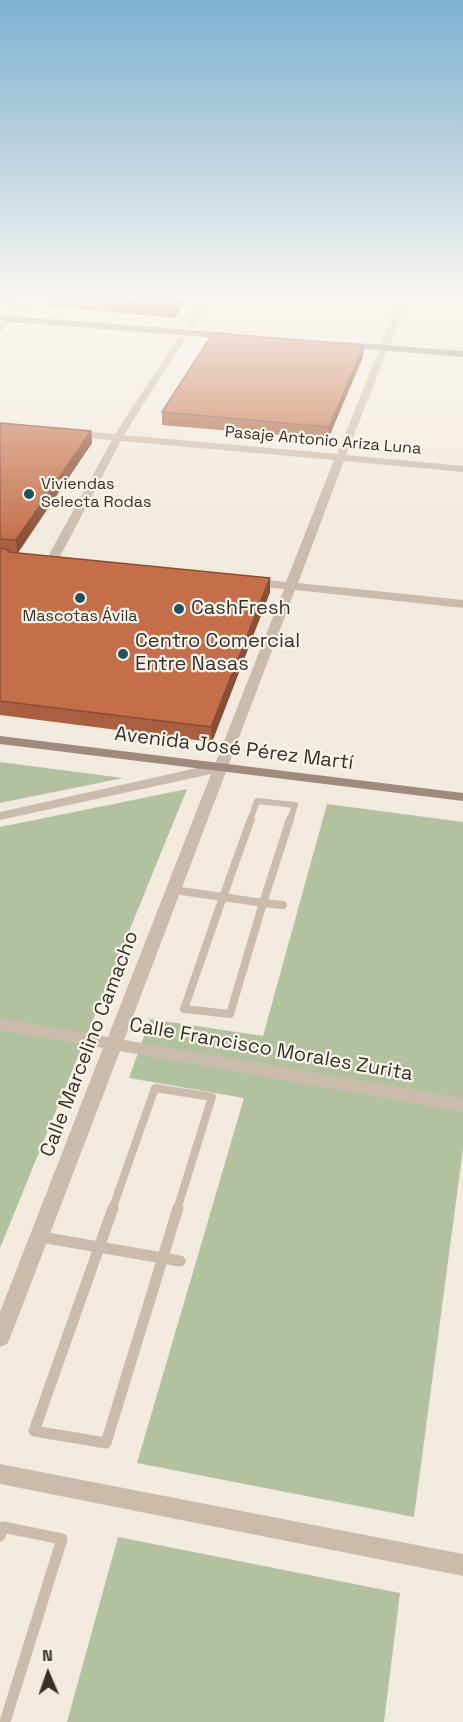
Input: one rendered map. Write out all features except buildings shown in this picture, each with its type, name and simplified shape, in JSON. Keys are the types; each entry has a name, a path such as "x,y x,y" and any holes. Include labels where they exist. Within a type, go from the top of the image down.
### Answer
{"street":[{"path":"52,562 118,437 155,380"},
{"name":"Calle Marcelino Camacho","path":"0,1338 371,380"},
{"name":"Pasaje Antonio Ariza Luna","path":"59,432 463,469"},
{"path":"234,580 463,604"},
{"name":"Avenida José Pérez Martí","path":"0,740 463,797"},
{"path":"0,816 222,768"},
{"name":"Calle Francisco Morales Zurita","path":"0,1024 463,1105"},
{"path":"0,1474 463,1565"}],"lane":[{"path":"257,801 295,806 263,903 230,1014 183,1009 257,801"},
{"path":"174,890 283,905"},
{"path":"156,1088 212,1097 161,1258 106,1443 34,1431 156,1088"},
{"path":"39,1237 180,1262"},
{"path":"0,1536 3,1527 62,1539 5,1722"}],"green space":[{"path":"0,762 123,778 0,803"},
{"path":"187,789 0,1248 0,827"},
{"path":"327,804 463,822 463,1149 414,1517 137,1463 244,1098 129,1078 150,1019 263,1036"},
{"path":"118,1537 400,1593 384,1722 67,1722"}],"place":[{"name":"Viviendas Selecta Rodas","path":"29,494"},
{"name":"Mascotas Ávila","path":"80,598"},
{"name":"CashFresh","path":"179,609"},
{"name":"Centro Comercial Entre Nasas","path":"123,654"}]}
